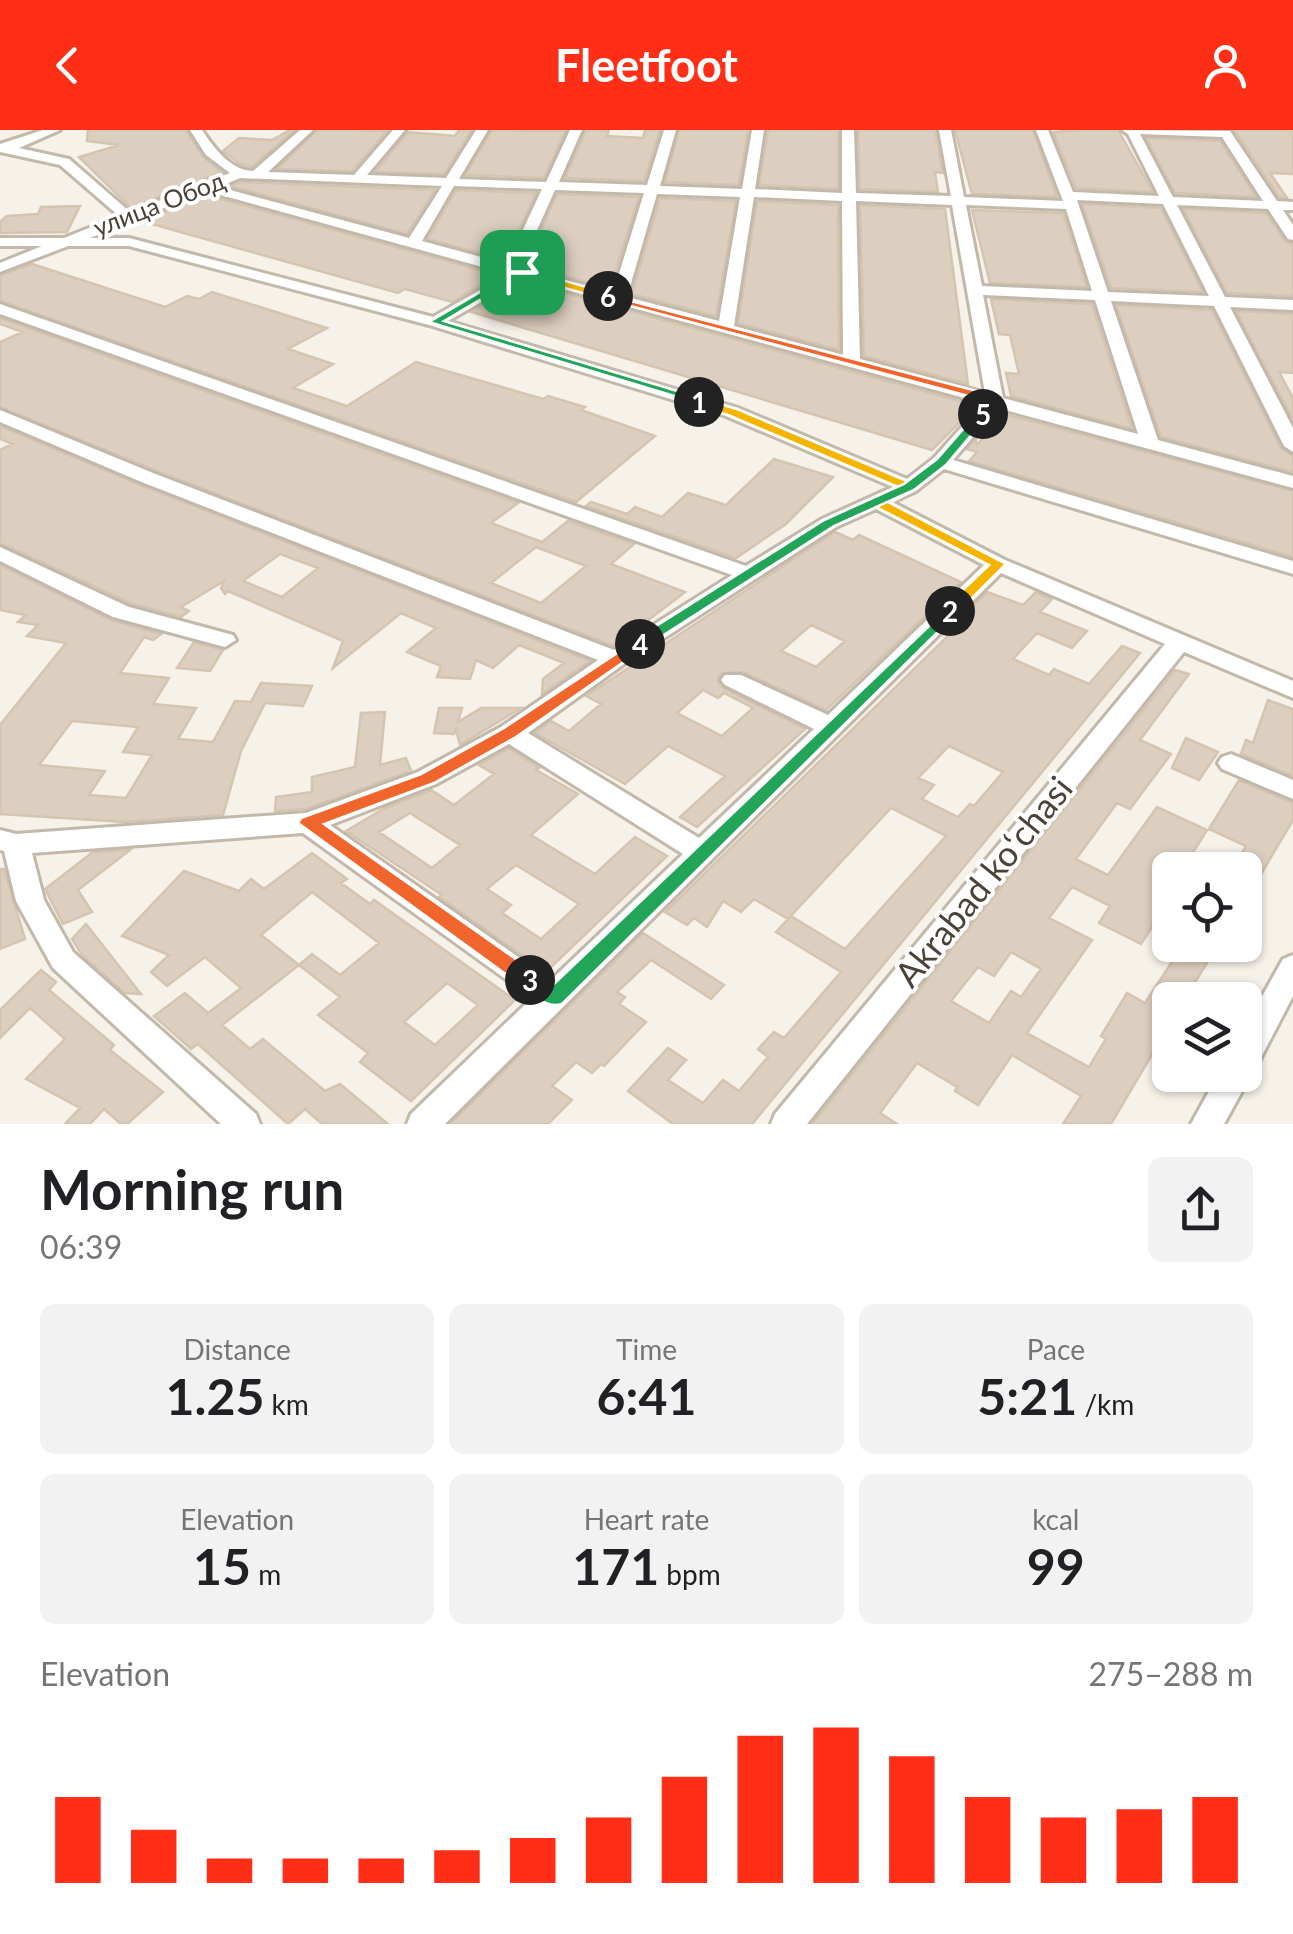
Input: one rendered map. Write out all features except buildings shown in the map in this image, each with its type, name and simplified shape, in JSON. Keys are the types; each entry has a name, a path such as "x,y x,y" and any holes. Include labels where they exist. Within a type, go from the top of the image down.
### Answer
{"street":[{"path":"3,150 54,130"},
{"path":"196,130 210,152 240,174"},
{"name":"улица Обод","path":"0,268 240,174 256,175 307,130"},
{"path":"356,180 399,130"},
{"path":"414,242 482,130"},
{"path":"434,322 517,271 576,130"},
{"path":"619,299 670,130"},
{"path":"726,328 758,130"},
{"path":"848,130 852,362"},
{"path":"945,130 996,400"},
{"path":"1042,130 1070,201 1150,444"},
{"path":"1293,236 1225,132 1130,130 1293,446"},
{"path":"3,150 64,162 127,216"},
{"path":"256,175 749,196 1167,200 1293,206"},
{"path":"205,187 1293,482"},
{"path":"96,228 129,242 434,322 732,412 909,487"},
{"path":"0,242 129,242"},
{"path":"974,290 1293,305"},
{"path":"0,308 748,574"},
{"path":"244,1124 63,960 30,901 8,842 308,823 427,778 510,733 616,659 829,523 909,487 942,462 996,400"},
{"path":"0,414 163,484 616,659"},
{"path":"942,462 1293,568"},
{"path":"879,503 998,564 1293,690"},
{"path":"0,553 121,612 225,640"},
{"path":"424,1124 998,564"},
{"name":"Akrabad koʻchasi","path":"787,1124 1180,640"},
{"path":"733,680 831,727"},
{"path":"510,733 702,852"},
{"path":"1231,763 1293,790"},
{"path":"308,823 554,998"},
{"path":"1262,1025 1293,966"},
{"path":"1207,1124 1225,1092"}],"route":[{"path":"522,272 434,322 732,412 909,487 879,503 998,564 554,998 308,823 427,778 510,733 616,659 829,523 909,487 942,462 996,400 522,272"}]}
